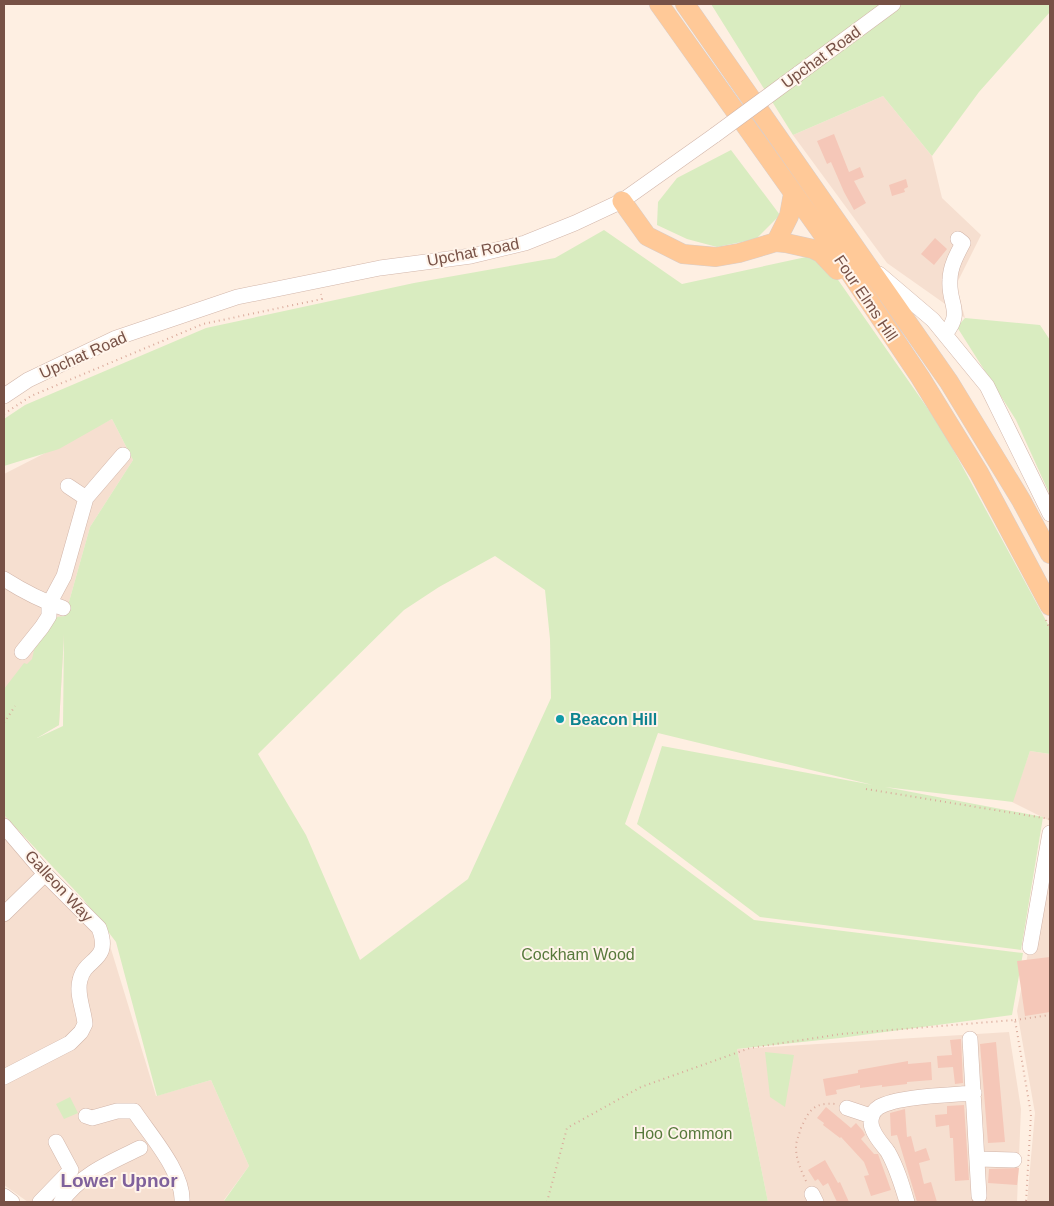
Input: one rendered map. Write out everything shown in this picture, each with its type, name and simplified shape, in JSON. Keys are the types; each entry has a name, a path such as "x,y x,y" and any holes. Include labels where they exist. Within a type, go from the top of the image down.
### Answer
{"main road":[{"name":"Four Elms Hill","path":"659,4 920,377 954,432 1015,539 1050,606"},
{"name":"Four Elms Hill","path":"685,4 949,382 1021,500 1050,554"},
{"path":"776,242 789,216 793,194"},
{"path":"622,201 646,236 683,254 716,257 739,253 776,242 804,246 821,254 868,301"}],"street":[{"name":"Upchat Road","path":"4,396 28,380 116,338 237,296 380,268 471,256 525,243 575,223 622,201 893,4"},
{"path":"945,334 954,324 955,308 949,292 950,276 956,256 963,243 958,239"},
{"path":"868,265 933,320 987,386 1050,514"},
{"path":"22,652 56,606 86,498 123,455"},
{"path":"68,486 86,498"},
{"path":"4,578 22,590 56,606"},
{"name":"Galleon Way","path":"4,826 45,874 99,928 103,947 98,957 80,979 79,992 85,1024 81,1032 70,1043 4,1077"},
{"path":"1030,947 1050,833"},
{"path":"5,910 45,874"},
{"path":"970,1039 979,1196"},
{"path":"907,1202 894,1165 873,1131 871,1116 876,1110 889,1103 974,1093"},
{"path":"847,1108 871,1116"},
{"path":"86,1116 92,1118 117,1111 134,1111 175,1171 182,1192 182,1202"},
{"path":"40,1202 70,1170 56,1142"},
{"path":"61,1202 66,1195 94,1170 140,1148"},
{"path":"978,1159 1014,1160"},
{"path":"4,1196 12,1202"}],"path":[{"path":"4,414 31,396 204,324 322,299 320,280"},
{"path":"4,723 14,706"},
{"path":"866,789 1050,819"},
{"path":"547,1202 567,1128 640,1086 750,1048 841,1034 1050,1016"},
{"path":"1015,1020 1031,1114 1026,1202"},
{"path":"814,1198 799,1166 796,1146 806,1116 814,1108 828,1103 847,1108"}],"shaded area":[{"path":"883,96 932,156 942,198 981,235 956,285 965,318 887,263 793,135"},
{"path":"112,419 133,460 90,527 65,616 59,725 30,741 5,816 107,936 156,1096 211,1080 249,1166 224,1200 225,1202 28,1202 4,1185 4,474"},
{"path":"1030,751 1050,754 1050,821 1012,802"},
{"path":"1050,836 1050,1202 1027,1202 1035,1113 1017,1011"},
{"path":"1009,1032 1021,1109 1017,1202 768,1202 737,1049"}],"green space":[{"path":"711,4 1050,4 1050,12 979,92 932,156 883,96 793,135"},
{"path":"731,150 780,215 756,239 717,247 687,239 657,225 658,202 677,178"},
{"path":"604,230 682,284 820,254 942,429 1050,628 1050,754 1030,751 1013,802 885,787 1043,817 1021,950 760,917 637,824 662,746 873,785 658,733 625,824 754,920 1023,953 1012,1015 840,1038 737,1049 768,1202 225,1202 249,1166 211,1080 157,1096 116,942 83,899 4,815 4,689 24,663 27,664 32,659 34,650 57,617 65,616 90,527 133,460 112,419 59,449 4,466 4,419 25,405 206,328 414,283 555,258","holes":["495,556 545,590 550,639 551,698 468,879 360,960 306,835 258,754 404,610 439,587","64,634 63,726 37,738 59,725"]},
{"path":"965,318 1040,325 1050,340 1050,495 1016,420 957,327"},
{"path":"765,1052 794,1055 785,1107 770,1097"},
{"path":"70,1097 78,1113 64,1119 56,1104"}],"building":[{"path":"834,134 849,172 860,167 864,177 854,181 866,203 854,210 831,162 827,164 817,141"},
{"path":"906,179 908,187 904,189 905,192 892,196 889,185"},
{"path":"935,238 947,249 934,265 921,254"},
{"path":"1050,957 1050,1012 1025,1016 1017,961"},
{"path":"961,1039 963,1083 955,1084 953,1067 938,1068 937,1056 952,1055 950,1040"},
{"path":"996,1042 1005,1142 988,1143 980,1044"},
{"path":"908,1061 908,1064 931,1062 932,1080 882,1087 882,1085 860,1088 860,1085 836,1090 837,1094 826,1096 823,1079 858,1073 858,1070"},
{"path":"964,1105 969,1180 955,1181 953,1138 950,1138 949,1125 936,1127 935,1115 947,1114 947,1106"},
{"path":"826,1107 851,1128 856,1123 863,1131 865,1135 861,1139 874,1154 878,1154 891,1190 871,1196 864,1176 869,1175 864,1162 841,1137 823,1125 824,1123 817,1118"},
{"path":"905,1109 907,1137 911,1136 915,1152 926,1148 930,1160 919,1163 924,1184 931,1182 937,1202 917,1202 897,1135 891,1136 890,1113"},
{"path":"825,1160 838,1183 840,1182 849,1202 837,1202 828,1183 823,1186 818,1179 815,1181 808,1170"},
{"path":"1019,1168 1017,1185 988,1183 989,1169"}],"place":[{"name":"Beacon Hill","path":"560,719"}],"district":[{"name":"Lower Upnor","path":"119,1180"}],"park label":[{"name":"Cockham Wood","path":"578,954"},
{"name":"Hoo Common","path":"683,1133"}]}
